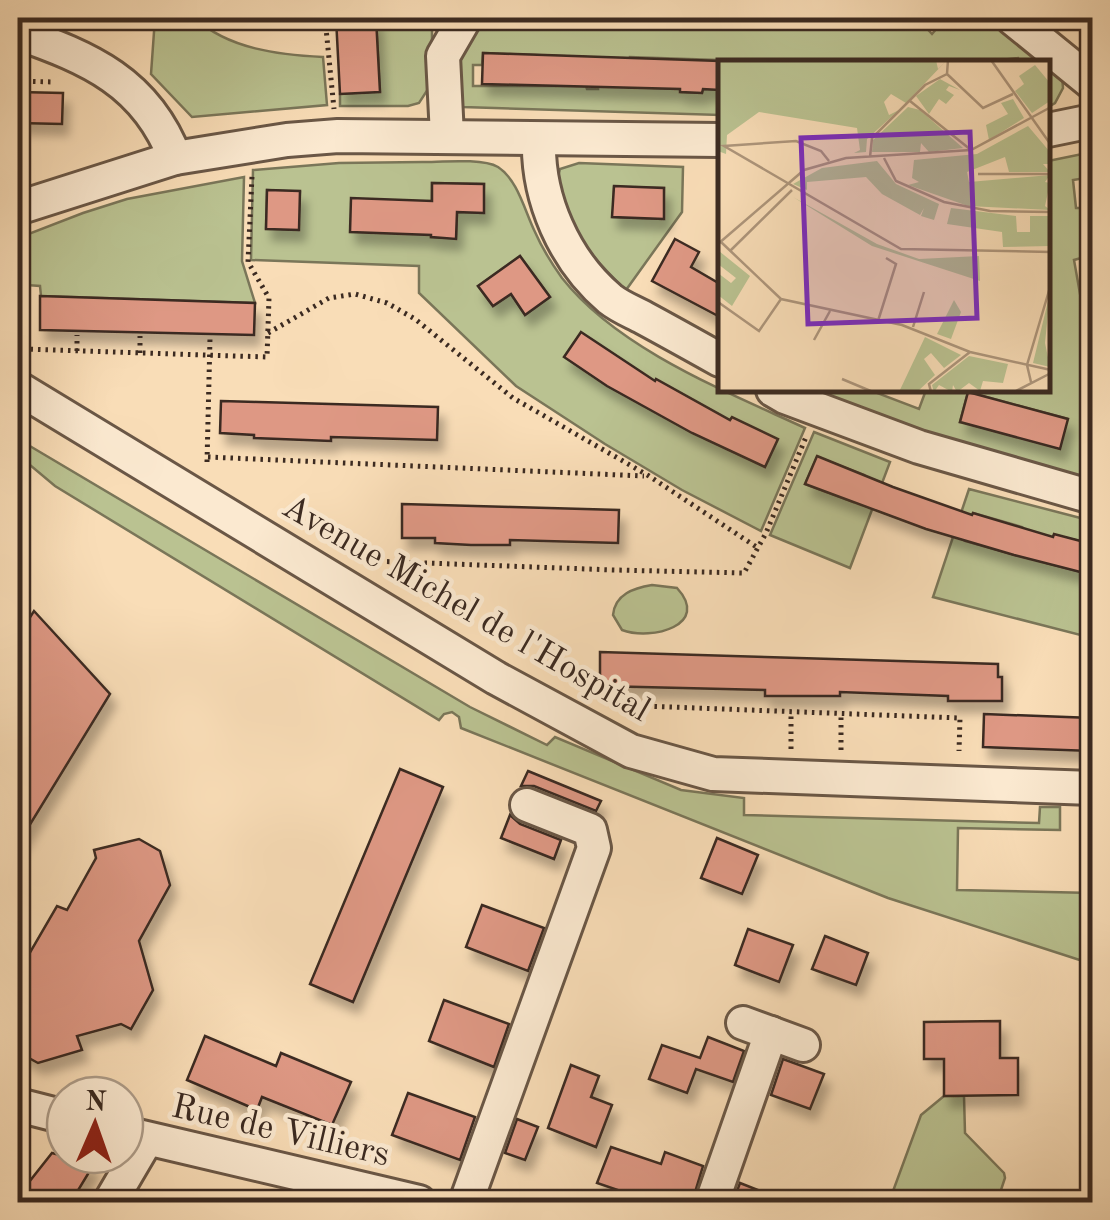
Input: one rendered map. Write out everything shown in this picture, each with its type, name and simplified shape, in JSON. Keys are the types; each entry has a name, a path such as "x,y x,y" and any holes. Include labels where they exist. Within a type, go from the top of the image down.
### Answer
{"street":[{"path":"447,136 444,56 465,18"},
{"path":"1012,18 1092,83"},
{"path":"18,33 66,50 130,87 165,132 175,158"},
{"path":"1050,130 1092,121"},
{"path":"18,208 175,158 287,140 338,136 718,140"},
{"path":"540,138 538,162 544,197 561,236 581,267 612,300 718,359"},
{"name":"Avenue Michel de l'Hospital","path":"18,388 496,678 631,751 713,774 1092,788"},
{"path":"776,392 919,446 1092,497"},
{"path":"466,1202 594,848 590,830 527,805"},
{"path":"712,1202 757,1028 803,1045"},
{"path":"18,1105 45,1112"},
{"name":"Rue de Villiers","path":"145,1138 420,1202"},
{"path":"110,1202 121,1175"}],"path":[{"path":"325,18 335,115"},
{"path":"23,349 267,357 269,298 248,262 252,162"},
{"path":"268,332 329,298 355,294 373,298 415,319 513,398 649,476 758,548"},
{"path":"77,335 77,351"},
{"path":"140,336 140,353"},
{"path":"210,338 208,459 649,476"},
{"path":"372,560 744,573 799,453"},
{"path":"617,705 960,718 959,766"},
{"path":"790,743 791,712"},
{"path":"840,763 841,714"}],"green space":[{"path":"155,18 195,18 239,43 272,52 323,57 327,105 192,117 151,74"},
{"path":"376,18 432,18 432,83 419,103 340,106 340,94 380,91"},
{"path":"488,18 917,18 932,34 946,18 985,18 1001,30 1018,35 1047,60 630,57 629,87 702,93 703,89 718,90 718,115 463,107 457,80 458,59 467,32","holes":["483,53 586,57 587,68 598,68 598,89 473,86 473,65 482,65"]},
{"path":"1050,63 1062,76 1063,88 1050,106"},
{"path":"1092,152 1092,177 1073,180 1076,208 1092,208 1092,255 1074,260 1085,322 1092,324 1092,483 931,437 816,392 877,392 919,409 925,392 968,392 1050,392 1050,161","holes":["968,392 1068,419 960,422"]},
{"path":"461,161 498,167 516,188 538,238 562,278 612,326 674,366 718,388 718,392 727,392 805,428 761,531 682,490 516,386 419,293 419,266 251,260 253,170 339,163","holes":["432,183 484,184 483,213 457,212 456,238 431,237","267,190 300,192 298,230 266,228","520,256 550,297 525,315 511,294 493,306 478,286"]},
{"path":"579,163 683,167 682,212 626,290 602,266 568,218 558,185 560,169","holes":["614,187 664,188 663,219 613,217"]},
{"path":"244,177 242,261 255,303 41,296 40,286 27,285 25,343 18,343 18,238 127,199"},
{"path":"814,432 890,462 850,568 770,535","holes":["817,457 864,475 853,502 805,484"]},
{"path":"18,439 470,707 547,745 555,737 681,790 744,798 744,815 1039,823 1040,807 1060,807 1060,830 958,828 957,890 1092,893 1092,964 888,898 461,728 459,717 452,712 439,720 55,486 18,455"},
{"path":"969,489 1092,521 1092,544 1054,535 1047,563 1092,575 1092,638 933,597","holes":["973,513 1022,527 1015,555 965,541"]},
{"path":"652,585 677,588 686,601 687,612 682,620 662,631 622,630 613,615 617,602 632,590"},
{"path":"944,1096 964,1096 965,1133 1004,1173 997,1202 889,1202 921,1115"}],"building":[{"path":"336,18 376,18 380,92 340,94"},
{"path":"483,53 718,61 718,90 703,89 702,93 680,89 482,84"},
{"path":"18,92 63,93 62,124 18,123"},
{"path":"432,183 484,184 484,213 457,212 456,239 350,232 351,198 432,201"},
{"path":"614,186 664,188 664,219 612,217"},
{"path":"267,190 300,191 299,230 266,229"},
{"path":"675,239 699,252 691,267 718,283 718,316 652,281"},
{"path":"520,256 550,297 525,315 511,294 493,306 478,286"},
{"path":"40,296 255,303 254,335 40,330"},
{"path":"581,332 655,381 730,420 732,417 778,439 765,467 692,433 564,357"},
{"path":"968,392 1068,419 1060,449 960,422"},
{"path":"221,401 438,407 437,440 331,437 331,441 220,433"},
{"path":"817,456 972,515 1092,544 1092,575 926,529 805,484"},
{"path":"402,504 619,510 618,543 510,540 510,545 471,545 435,543 435,538 402,538"},
{"path":"34,611 110,694 18,844 18,636"},
{"path":"600,652 998,664 1002,701 840,692 840,696 765,696 765,690 600,686"},
{"path":"984,714 1092,718 1092,751 983,747"},
{"path":"400,769 443,787 353,1002 310,984"},
{"path":"528,771 601,801 596,811 534,786 521,786"},
{"path":"510,815 520,824 561,840 554,859 501,838"},
{"path":"717,838 758,855 742,894 701,878"},
{"path":"139,839 160,851 170,885 139,941 153,990 131,1029 121,1024 77,1036 82,1050 38,1063 18,1052 18,973 57,906 67,910 96,858 94,850"},
{"path":"482,905 544,928 528,971 466,947"},
{"path":"748,929 793,945 779,982 735,965"},
{"path":"825,936 868,953 856,985 812,969"},
{"path":"444,1000 509,1024 494,1067 429,1041"},
{"path":"1000,1021 1000,1058 1018,1058 1018,1095 944,1096 944,1059 924,1059 924,1022"},
{"path":"205,1036 276,1066 281,1053 351,1082 332,1125 262,1097 257,1110 187,1080"},
{"path":"708,1037 744,1051 733,1082 696,1069 687,1093 649,1079 662,1045 700,1058"},
{"path":"783,1059 824,1074 810,1109 771,1095"},
{"path":"571,1065 599,1076 591,1097 612,1105 596,1147 548,1128"},
{"path":"408,1093 475,1117 460,1160 392,1135"},
{"path":"517,1119 538,1127 525,1160 505,1153"},
{"path":"611,1147 661,1164 665,1152 703,1166 692,1202 650,1191 647,1200 597,1183"},
{"path":"45,1162 45,1175 87,1175 71,1202 18,1202 18,1196"},
{"path":"740,1183 786,1201 733,1202"}]}
